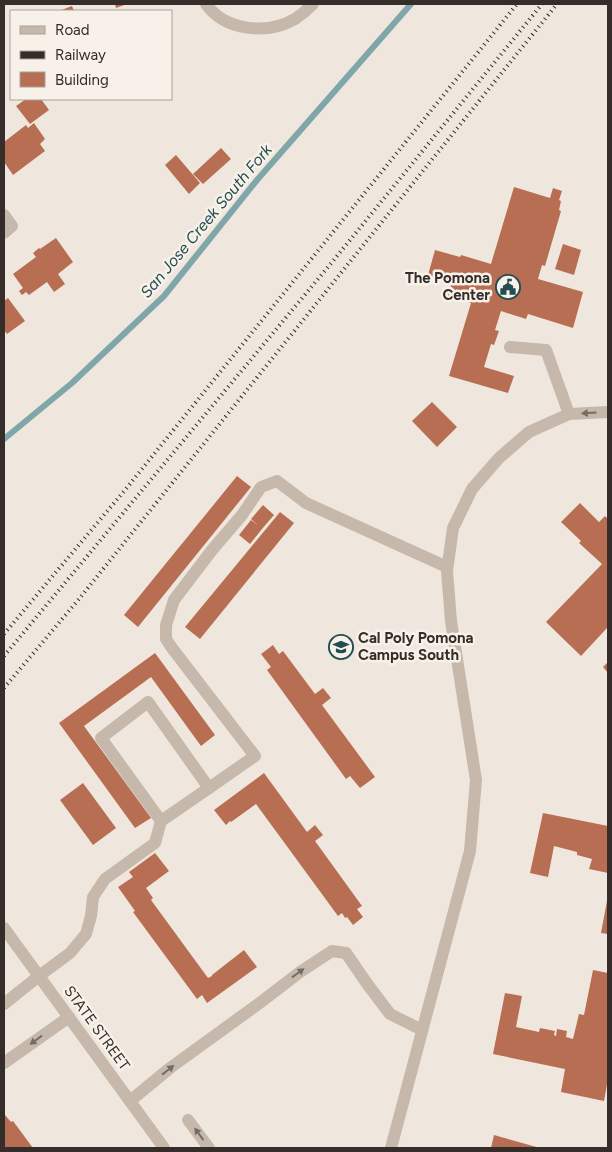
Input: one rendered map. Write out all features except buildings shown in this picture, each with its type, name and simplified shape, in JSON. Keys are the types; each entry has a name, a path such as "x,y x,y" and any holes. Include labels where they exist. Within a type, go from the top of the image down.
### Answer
{"street":[{"path":"206,4 217,16 230,24 265,28 277,26 295,19 313,4"},
{"path":"4,215 12,226 4,233"},
{"path":"510,347 546,350 569,414"},
{"path":"391,1148 470,851 476,780 450,621 447,567 453,528 472,488 499,458 529,432 569,414 608,412"},
{"path":"4,1004 70,952 86,934 91,916 93,897 105,879 154,843 161,821 255,756 172,648 166,639 166,625 174,600 212,550 242,515 261,487 277,481 306,503 447,567"},
{"path":"161,821 101,738 148,702 209,788"},
{"name":"STATE STREET","path":"4,928 164,1148"},
{"path":"130,1101 170,1068 300,972 332,951 346,953 390,1014 422,1030"},
{"path":"4,1063 69,1017"},
{"path":"188,1120 209,1148"}],"waterway":[{"name":"San Jose Creek South Fork","path":"4,439 72,383 164,296 257,180 411,4"}],"railway":[{"path":"4,634 125,490 517,4"},
{"path":"4,656 333,261 542,4"},
{"path":"4,688 79,599 557,4"}],"place":[{"name":"The Pomona Center","path":"508,287"},
{"name":"Cal Poly Pomona Campus South","path":"341,647"}]}
